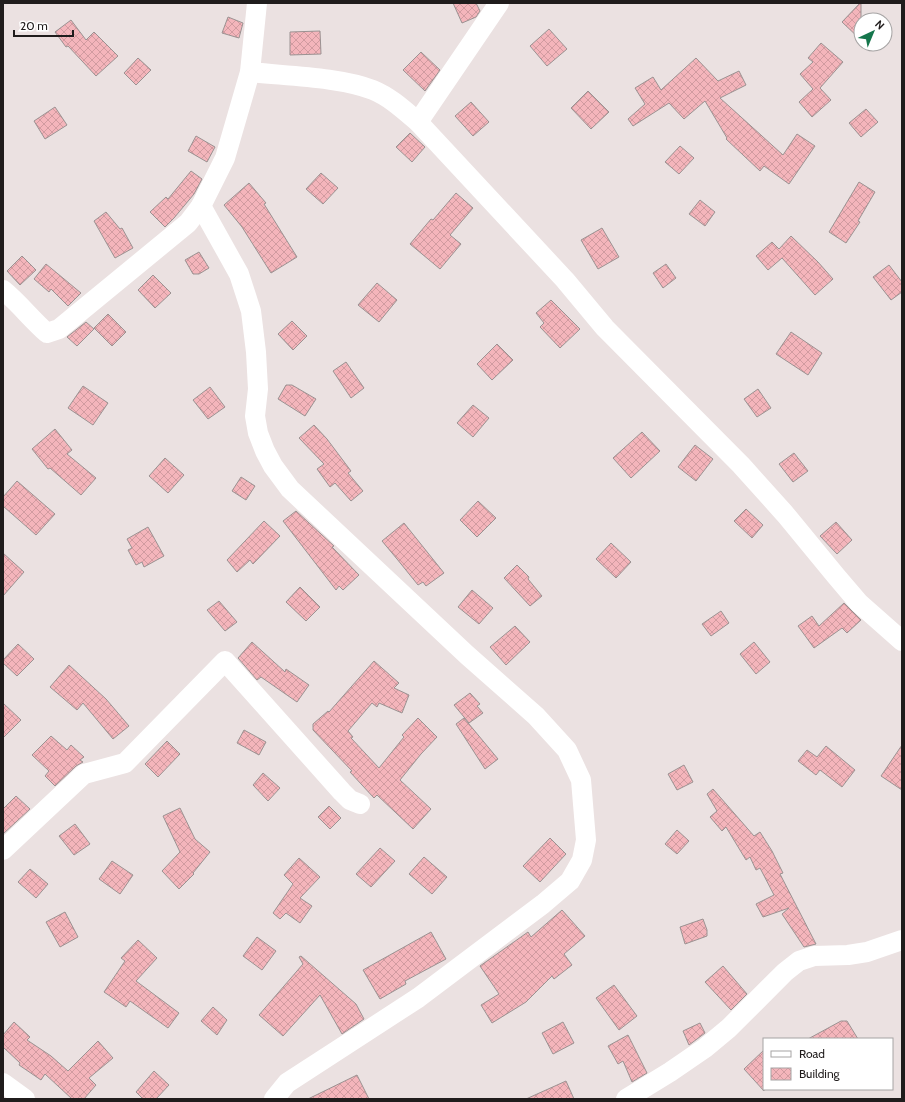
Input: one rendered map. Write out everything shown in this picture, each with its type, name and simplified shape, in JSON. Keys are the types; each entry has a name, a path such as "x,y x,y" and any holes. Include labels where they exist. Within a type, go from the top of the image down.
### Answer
{"street":[{"path":"3,290 47,333 59,329 188,223 201,206 225,158 250,72 257,3"},
{"path":"418,122 499,3"},
{"path":"250,72 322,79 348,83 372,90 395,102 418,122 565,280 605,328 741,465 785,514 859,602 902,641"},
{"path":"201,206 239,274 251,311 256,352 258,389 255,416 258,433 273,466 290,489 467,655 536,716 567,750 582,780 586,840 582,860 570,881 543,904 418,998 287,1083 274,1099"},
{"path":"3,850 84,774 125,763 225,661 342,792 350,800 360,804"},
{"path":"626,1099 705,1048 729,1028 785,972 799,961 814,956 848,955 867,952 902,940"},
{"path":"3,1083 25,1099"}],"building":[{"path":"453,3 476,3 480,11 476,17 462,23"},
{"path":"861,3 861,12 853,12 853,32 842,22"},
{"path":"228,17 243,23 239,38 222,33"},
{"path":"71,20 86,40 94,32 118,56 96,76 68,46 66,47 55,32"},
{"path":"549,29 567,49 547,66 530,46"},
{"path":"320,31 321,54 290,55 290,32"},
{"path":"821,43 843,62 820,88 831,100 812,117 799,102 813,89 800,74 813,62 808,58"},
{"path":"421,52 440,70 425,91 403,70"},
{"path":"138,58 151,70 136,85 124,73"},
{"path":"696,58 718,81 739,71 746,85 720,98 783,155 797,134 815,146 789,184 764,166 760,171 726,139 727,138 705,101 684,119 669,103 633,126 628,119 645,104 635,88 653,77 661,90"},
{"path":"588,91 609,112 591,129 571,108"},
{"path":"471,102 489,122 473,136 455,116"},
{"path":"55,107 67,125 45,139 34,121"},
{"path":"866,109 878,122 861,137 849,123"},
{"path":"410,133 425,147 412,162 396,147"},
{"path":"196,136 215,147 207,162 188,151"},
{"path":"680,146 694,158 679,174 665,162"},
{"path":"191,171 202,179 194,194 165,227 150,212 166,197 168,199"},
{"path":"321,173 338,188 323,204 306,189"},
{"path":"859,182 875,192 858,221 860,222 846,243 829,232"},
{"path":"249,183 266,203 264,204 297,257 271,273 242,227 224,205"},
{"path":"456,193 473,208 450,235 461,244 440,269 410,244"},
{"path":"700,200 715,212 705,226 689,214"},
{"path":"106,212 120,229 122,228 133,248 115,258 94,221"},
{"path":"602,228 619,257 598,269 581,240"},
{"path":"791,236 833,279 815,295 782,258 768,270 756,256 772,242 779,249"},
{"path":"199,252 209,268 199,274 193,274 185,260"},
{"path":"22,256 36,270 20,285 7,271"},
{"path":"46,264 81,293 68,306 51,289 49,292 34,279"},
{"path":"666,264 676,278 663,288 653,273"},
{"path":"889,265 902,282 902,292 891,300 873,277"},
{"path":"153,275 171,293 155,308 138,290"},
{"path":"377,283 397,300 379,322 358,305"},
{"path":"551,300 580,329 560,348 540,327 544,323 536,313"},
{"path":"108,314 126,332 112,346 94,328"},
{"path":"292,321 307,336 293,350 278,334"},
{"path":"86,322 94,329 77,346 67,337"},
{"path":"791,332 822,353 808,375 776,354"},
{"path":"497,344 513,360 492,380 477,364"},
{"path":"346,362 364,388 351,398 333,371"},
{"path":"286,385 292,385 316,399 305,416 278,399"},
{"path":"83,386 108,403 93,425 68,408"},
{"path":"210,387 225,407 208,419 193,400"},
{"path":"758,389 771,408 757,417 744,399"},
{"path":"473,405 489,418 473,437 457,423"},
{"path":"314,425 327,439 351,471 348,473 363,491 351,501 335,483 330,487 317,469 324,464 299,438"},
{"path":"55,429 72,450 67,454 96,478 81,495 50,468 48,469 32,449"},
{"path":"642,432 660,451 631,478 613,458"},
{"path":"695,445 713,459 696,481 678,467"},
{"path":"794,453 808,471 793,482 779,464"},
{"path":"165,458 184,475 168,493 149,476"},
{"path":"241,477 255,486 246,500 232,491"},
{"path":"17,481 55,514 36,535 3,506 3,497"},
{"path":"478,501 496,518 477,537 460,520"},
{"path":"746,509 763,525 752,538 734,521"},
{"path":"296,511 334,546 332,547 359,575 343,590 339,586 336,590 283,521"},
{"path":"264,521 280,536 253,564 250,560 237,572 227,560"},
{"path":"836,522 852,540 837,554 820,536"},
{"path":"404,523 444,573 426,586 423,582 418,585 382,541"},
{"path":"148,527 164,556 144,567 142,562 136,565 128,550 132,548 127,539"},
{"path":"611,543 631,562 616,578 596,559"},
{"path":"3,553 24,572 3,596"},
{"path":"517,565 529,577 528,579 542,596 530,606 504,578"},
{"path":"300,587 320,607 306,621 286,602"},
{"path":"472,590 493,608 479,624 458,607"},
{"path":"219,601 237,622 225,631 207,610"},
{"path":"844,603 861,620 847,633 842,628 814,648 798,626 812,616 819,626"},
{"path":"721,611 729,623 711,636 702,624"},
{"path":"515,626 530,642 506,665 490,647"},
{"path":"252,642 285,672 286,669 309,685 297,702 261,677 257,680 238,658"},
{"path":"754,642 770,662 756,674 740,654"},
{"path":"18,644 34,659 17,676 3,663 3,660"},
{"path":"374,661 399,683 394,688 409,695 402,713 379,703 377,707 372,703 348,731 353,737 351,738 379,768 404,737 402,735 418,718 437,737 400,780 431,809 413,829 377,795 374,798 350,772 352,771 313,730 313,724 328,711 329,712"},
{"path":"69,665 106,699 129,726 113,739 83,703 77,710 50,687"},
{"path":"470,693 480,704 477,706 483,713 469,723 454,705"},
{"path":"3,703 21,720 3,738"},
{"path":"464,718 498,759 485,769 456,724"},
{"path":"244,730 266,742 259,755 237,743"},
{"path":"51,736 67,750 71,745 84,757 80,760 83,762 76,766 55,786 45,776 49,771 32,755"},
{"path":"167,741 180,754 158,777 145,764"},
{"path":"902,745 902,790 881,776"},
{"path":"826,746 855,770 842,787 820,770 816,775 798,761 807,750 817,757"},
{"path":"684,765 693,782 677,790 668,774"},
{"path":"263,773 280,788 268,801 253,785"},
{"path":"713,789 754,836 760,832 783,873 780,874 816,944 804,947 782,914 789,908 763,917 756,904 774,895 760,868 756,870 750,857 746,860 726,827 722,831 710,817 717,811 707,794"},
{"path":"16,796 30,809 3,834 3,809"},
{"path":"329,806 341,818 330,829 318,817"},
{"path":"180,808 195,839 210,852 193,873 194,874 179,889 162,871 180,852 163,816"},
{"path":"75,824 90,844 74,855 59,836"},
{"path":"677,830 689,841 677,854 665,844"},
{"path":"550,838 566,854 540,882 523,866"},
{"path":"380,848 395,861 371,887 356,874"},
{"path":"424,857 447,877 432,894 409,874"},
{"path":"299,858 320,877 300,898 312,906 300,923 286,913 280,919 273,913 293,884 284,875"},
{"path":"112,861 133,875 120,894 99,879"},
{"path":"30,869 48,884 36,898 18,882"},
{"path":"562,910 585,936 564,954 572,965 554,979 552,976 526,1002 492,1023 481,1005 499,994 480,966 528,932 531,937"},
{"path":"65,912 78,937 60,947 46,922"},
{"path":"703,919 707,930 707,936 685,944 680,927"},
{"path":"431,932 446,959 405,981 406,984 380,999 363,970"},
{"path":"257,937 276,951 262,970 243,956"},
{"path":"138,940 157,958 136,981 179,1013 168,1028 130,1001 126,1007 104,992 125,961 121,958"},
{"path":"301,956 356,1004 364,1019 342,1034 320,995 283,1036 259,1015 303,964 299,957"},
{"path":"723,966 747,994 731,1010 705,982"},
{"path":"614,985 637,1016 619,1030 596,998"},
{"path":"213,1007 227,1020 217,1035 201,1021"},
{"path":"841,1021 847,1021 857,1038 810,1038"},
{"path":"14,1022 30,1037 27,1040 51,1056 68,1071 98,1041 113,1058 89,1078 96,1085 84,1099 72,1099 45,1074 41,1080 19,1065 20,1063 3,1047 3,1035"},
{"path":"563,1022 574,1043 553,1054 542,1033"},
{"path":"700,1023 705,1033 689,1045 683,1031"},
{"path":"628,1035 647,1073 632,1082 623,1061 618,1064 608,1046"},
{"path":"763,1051 763,1090 744,1069"},
{"path":"154,1071 169,1085 156,1099 143,1099 136,1092"},
{"path":"357,1075 369,1099 308,1099"},
{"path":"566,1081 574,1099 526,1099"}]}
